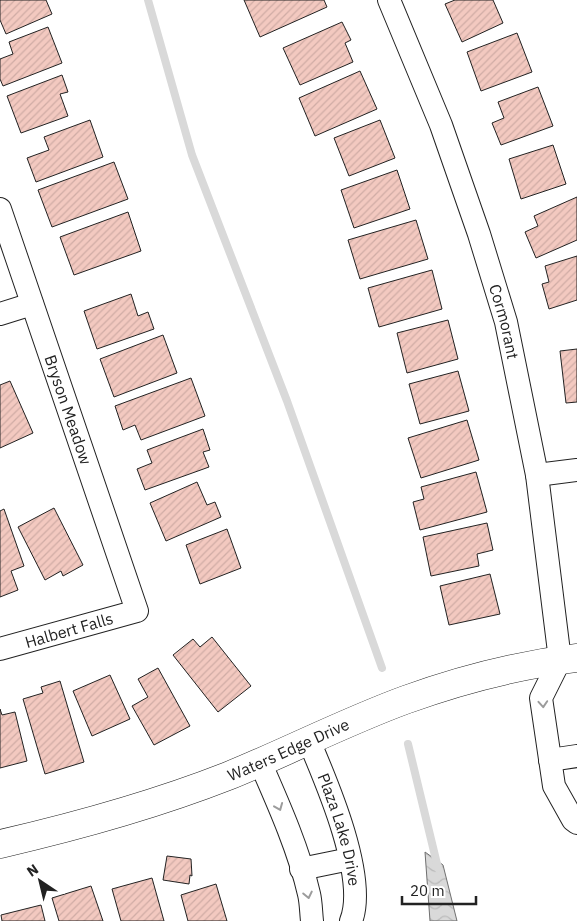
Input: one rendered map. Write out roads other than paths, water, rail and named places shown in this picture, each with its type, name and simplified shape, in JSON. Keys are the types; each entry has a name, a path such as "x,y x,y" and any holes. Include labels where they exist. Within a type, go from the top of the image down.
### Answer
{"street":[{"name":"Cormorant","path":"389,0 441,125 479,234 506,322 537,474 571,664"},
{"name":"Bryson Meadow","path":"0,209 137,611"},
{"path":"0,314 32,304"},
{"path":"537,474 577,470"},
{"name":"Halbert Falls","path":"0,649 137,611"},
{"path":"571,664 541,698 554,786 573,820 577,823"},
{"name":"Waters Edge Drive","path":"0,844 131,810 191,790 400,702 456,683 492,673 571,664"},
{"name":"Plaza Lake Drive","path":"309,741 338,810 350,859 355,885 351,921"},
{"path":"550,760 577,756"},
{"path":"260,762 282,812 301,870 309,895 312,921"},
{"path":"301,870 350,859"}],"water":[{"path":"425,852 443,865 457,921 430,921"}],"waterway":[{"path":"148,0 192,155 287,401 382,668"},
{"path":"408,744 438,868"}]}
